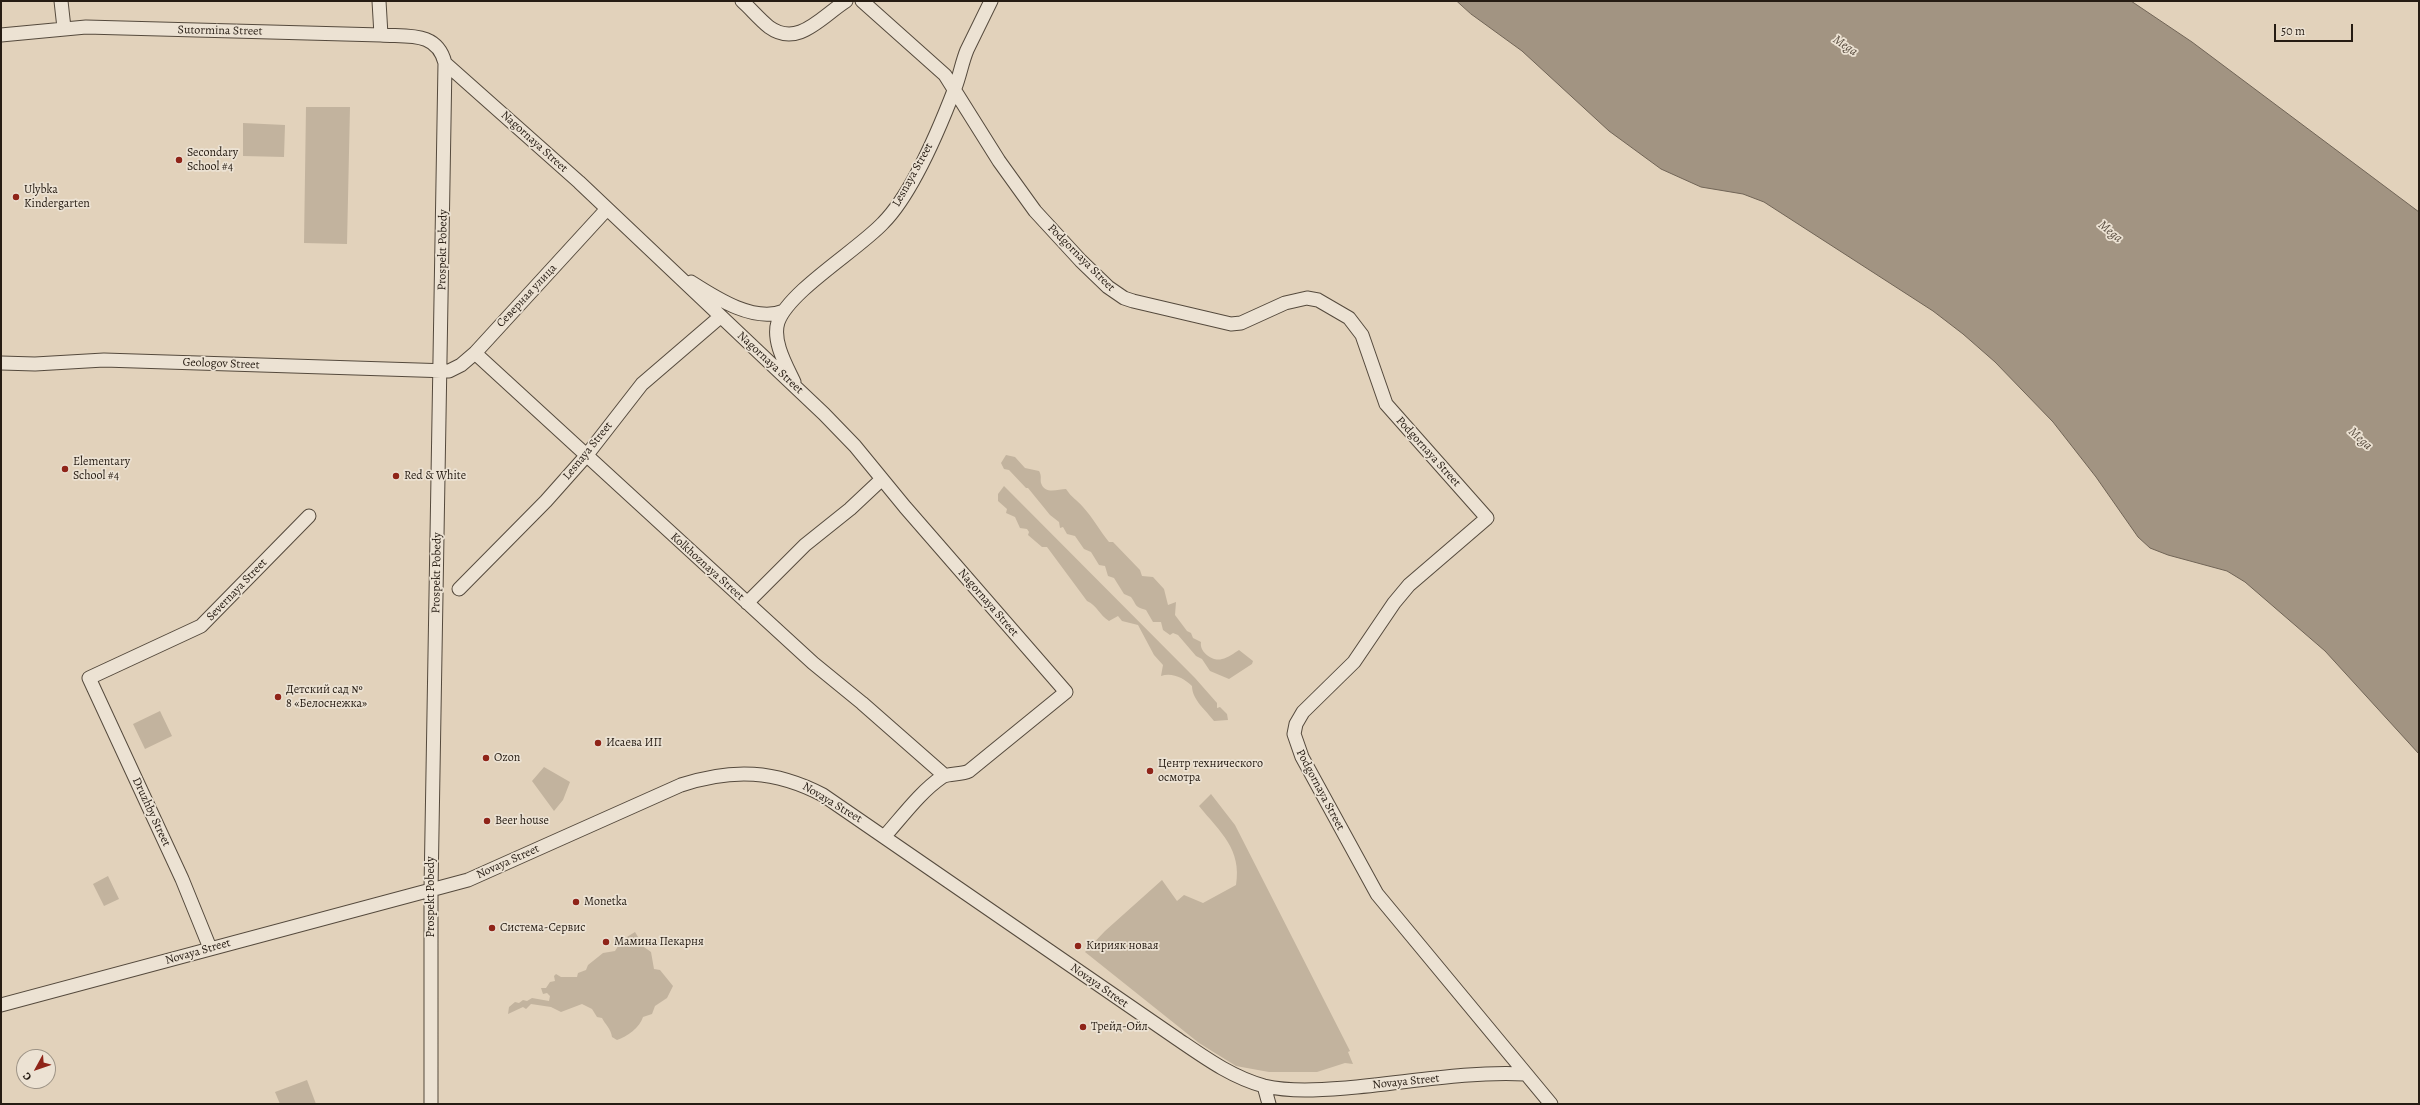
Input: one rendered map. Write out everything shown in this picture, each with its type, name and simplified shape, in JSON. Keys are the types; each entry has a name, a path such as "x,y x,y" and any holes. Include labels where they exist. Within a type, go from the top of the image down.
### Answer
{"street":[{"path":"61,1 64,28"},
{"path":"379,1 381,35"},
{"path":"742,1 767,26 788,36 796,35 806,30 846,1"},
{"name":"Podgornaya Street","path":"862,1 933,63 955,88 999,161 1035,211 1080,261 1116,293 1133,301 1231,324 1241,323 1285,303 1307,298 1324,303 1349,318 1362,335 1386,404 1487,518 1402,593 1354,662 1299,717 1294,730 1294,740 1377,894 1525,1074"},
{"name":"Lesnaya Street","path":"784,312 809,286 875,231 892,213 922,161 955,88 967,51 991,1"},
{"name":"Sutormina Street","path":"1,35 64,28 381,35 423,38 437,45"},
{"name":"Prospekt Pobedy","path":"431,1104 431,890 441,371 445,63 442,52 437,45"},
{"name":"Nagornaya Street","path":"445,63 564,169 798,390 855,446 1066,692 969,771 959,775 944,776"},
{"name":"Северная улица","path":"441,371 457,368 475,353 606,210"},
{"path":"667,267 734,305 766,315 784,312"},
{"path":"784,312 778,322 776,333 778,345 798,390"},
{"name":"Lesnaya Street","path":"459,589 546,501 586,456 642,384 720,317"},
{"name":"Kolkhoznaya Street","path":"475,353 747,603 944,776"},
{"name":"Geologov Street","path":"1,363 35,364 104,360 441,371"},
{"path":"747,603 805,545 850,509 882,479"},
{"name":"Severnaya Street","path":"89,678 200,626 309,516"},
{"name":"Druzhby Street","path":"89,678 185,886 210,948"},
{"name":"Novaya Street","path":"1,1005 468,880 615,812 681,785 700,779 732,774 764,774 794,781 823,795 1206,1058 1244,1079 1264,1086 1281,1089 1327,1089 1486,1073 1525,1074"},
{"path":"884,837 924,794 944,776"},
{"path":"1525,1074 1550,1104"},
{"path":"1264,1086 1269,1104"}],"shaded area":[{"path":"306,107 350,107 347,244 304,243"},
{"path":"243,123 285,125 284,157 243,156"},
{"path":"1006,455 1015,457 1025,468 1039,471 1041,483 1045,489 1066,489 1070,495 1087,511 1109,542 1113,542 1140,570 1142,576 1153,577 1164,589 1168,605 1176,602 1175,615 1187,631 1191,633 1193,638 1201,642 1204,653 1211,658 1218,660 1229,657 1239,650 1253,661 1252,664 1229,679 1210,671 1202,659 1196,656 1178,635 1173,633 1170,635 1163,630 1161,622 1153,622 1146,610 1138,607 1131,597 1124,594 1114,578 1108,576 1105,566 1099,565 1091,552 1084,549 1075,536 1067,534 1063,527 1060,528 1059,522 1050,515 1028,488 1026,488 1009,470 1004,469 1001,463"},
{"path":"1004,486 1195,678 1217,703 1217,708 1220,707 1227,714 1228,720 1214,721 1194,696 1192,686 1185,680 1174,675 1161,676 1163,665 1154,655 1138,625 1122,621 1118,616 1109,621 1094,605 1087,601 1047,547 1042,547 1028,535 1029,532 1027,529 1020,528 1015,517 1006,513 1007,509 998,501 998,494"},
{"path":"160,711 172,736 145,749 133,724"},
{"path":"544,767 570,782 563,800 554,811 532,781"},
{"path":"1211,794 1235,825 1350,1051 1348,1052 1353,1064 1345,1063 1317,1072 1269,1072 1236,1066 1199,1043 1085,952 1105,931 1162,880 1177,901 1184,895 1203,903 1236,885 1236,861 1228,842 1199,806"},
{"path":"108,876 119,899 104,906 93,884"},
{"path":"635,932 644,947 651,952 654,969 660,970 673,986 667,998 655,1006 652,1014 643,1017 636,1028 629,1034 617,1040 612,1037 602,1018 597,1017 592,1009 582,1004 561,1012 551,1007 531,1004 526,1009 523,1007 508,1014 509,1007 515,1002 519,1003 523,1000 527,1001 532,998 549,1001 550,996 547,993 543,994 541,988 546,988 550,982 555,981 554,976 556,974 561,977 577,977 578,973 586,970 588,965 603,953 615,951 622,940"},
{"path":"307,1080 316,1104 280,1104 275,1092"}],"water":[{"name":"Mega","path":"1457,1 2131,1 2192,42 2419,212 2419,754 2325,651 2245,582 2227,571 2168,555 2150,548 2138,537 2096,477 2053,422 1995,362 1963,334 1933,311 1764,202 1743,194 1701,187 1661,169 1609,131 1522,51 1471,14"}],"place":[{"name":"Secondary School #4","path":"179,160"},
{"name":"Ulybka Kindergarten","path":"16,197"},
{"name":"Elementary School #4","path":"65,469"},
{"name":"Red & White","path":"396,476"},
{"name":"Детский сад № 8 «Белоснежка»","path":"278,697"},
{"name":"Исаева ИП","path":"598,743"},
{"name":"Ozon","path":"486,758"},
{"name":"Центр технического осмотра","path":"1150,771"},
{"name":"Beer house","path":"487,821"},
{"name":"Monetka","path":"576,902"},
{"name":"Система-Сервис","path":"492,928"},
{"name":"Мамина Пекарня","path":"606,942"},
{"name":"Кирияк новая","path":"1078,946"},
{"name":"Трейд-Ойл","path":"1083,1027"}]}
